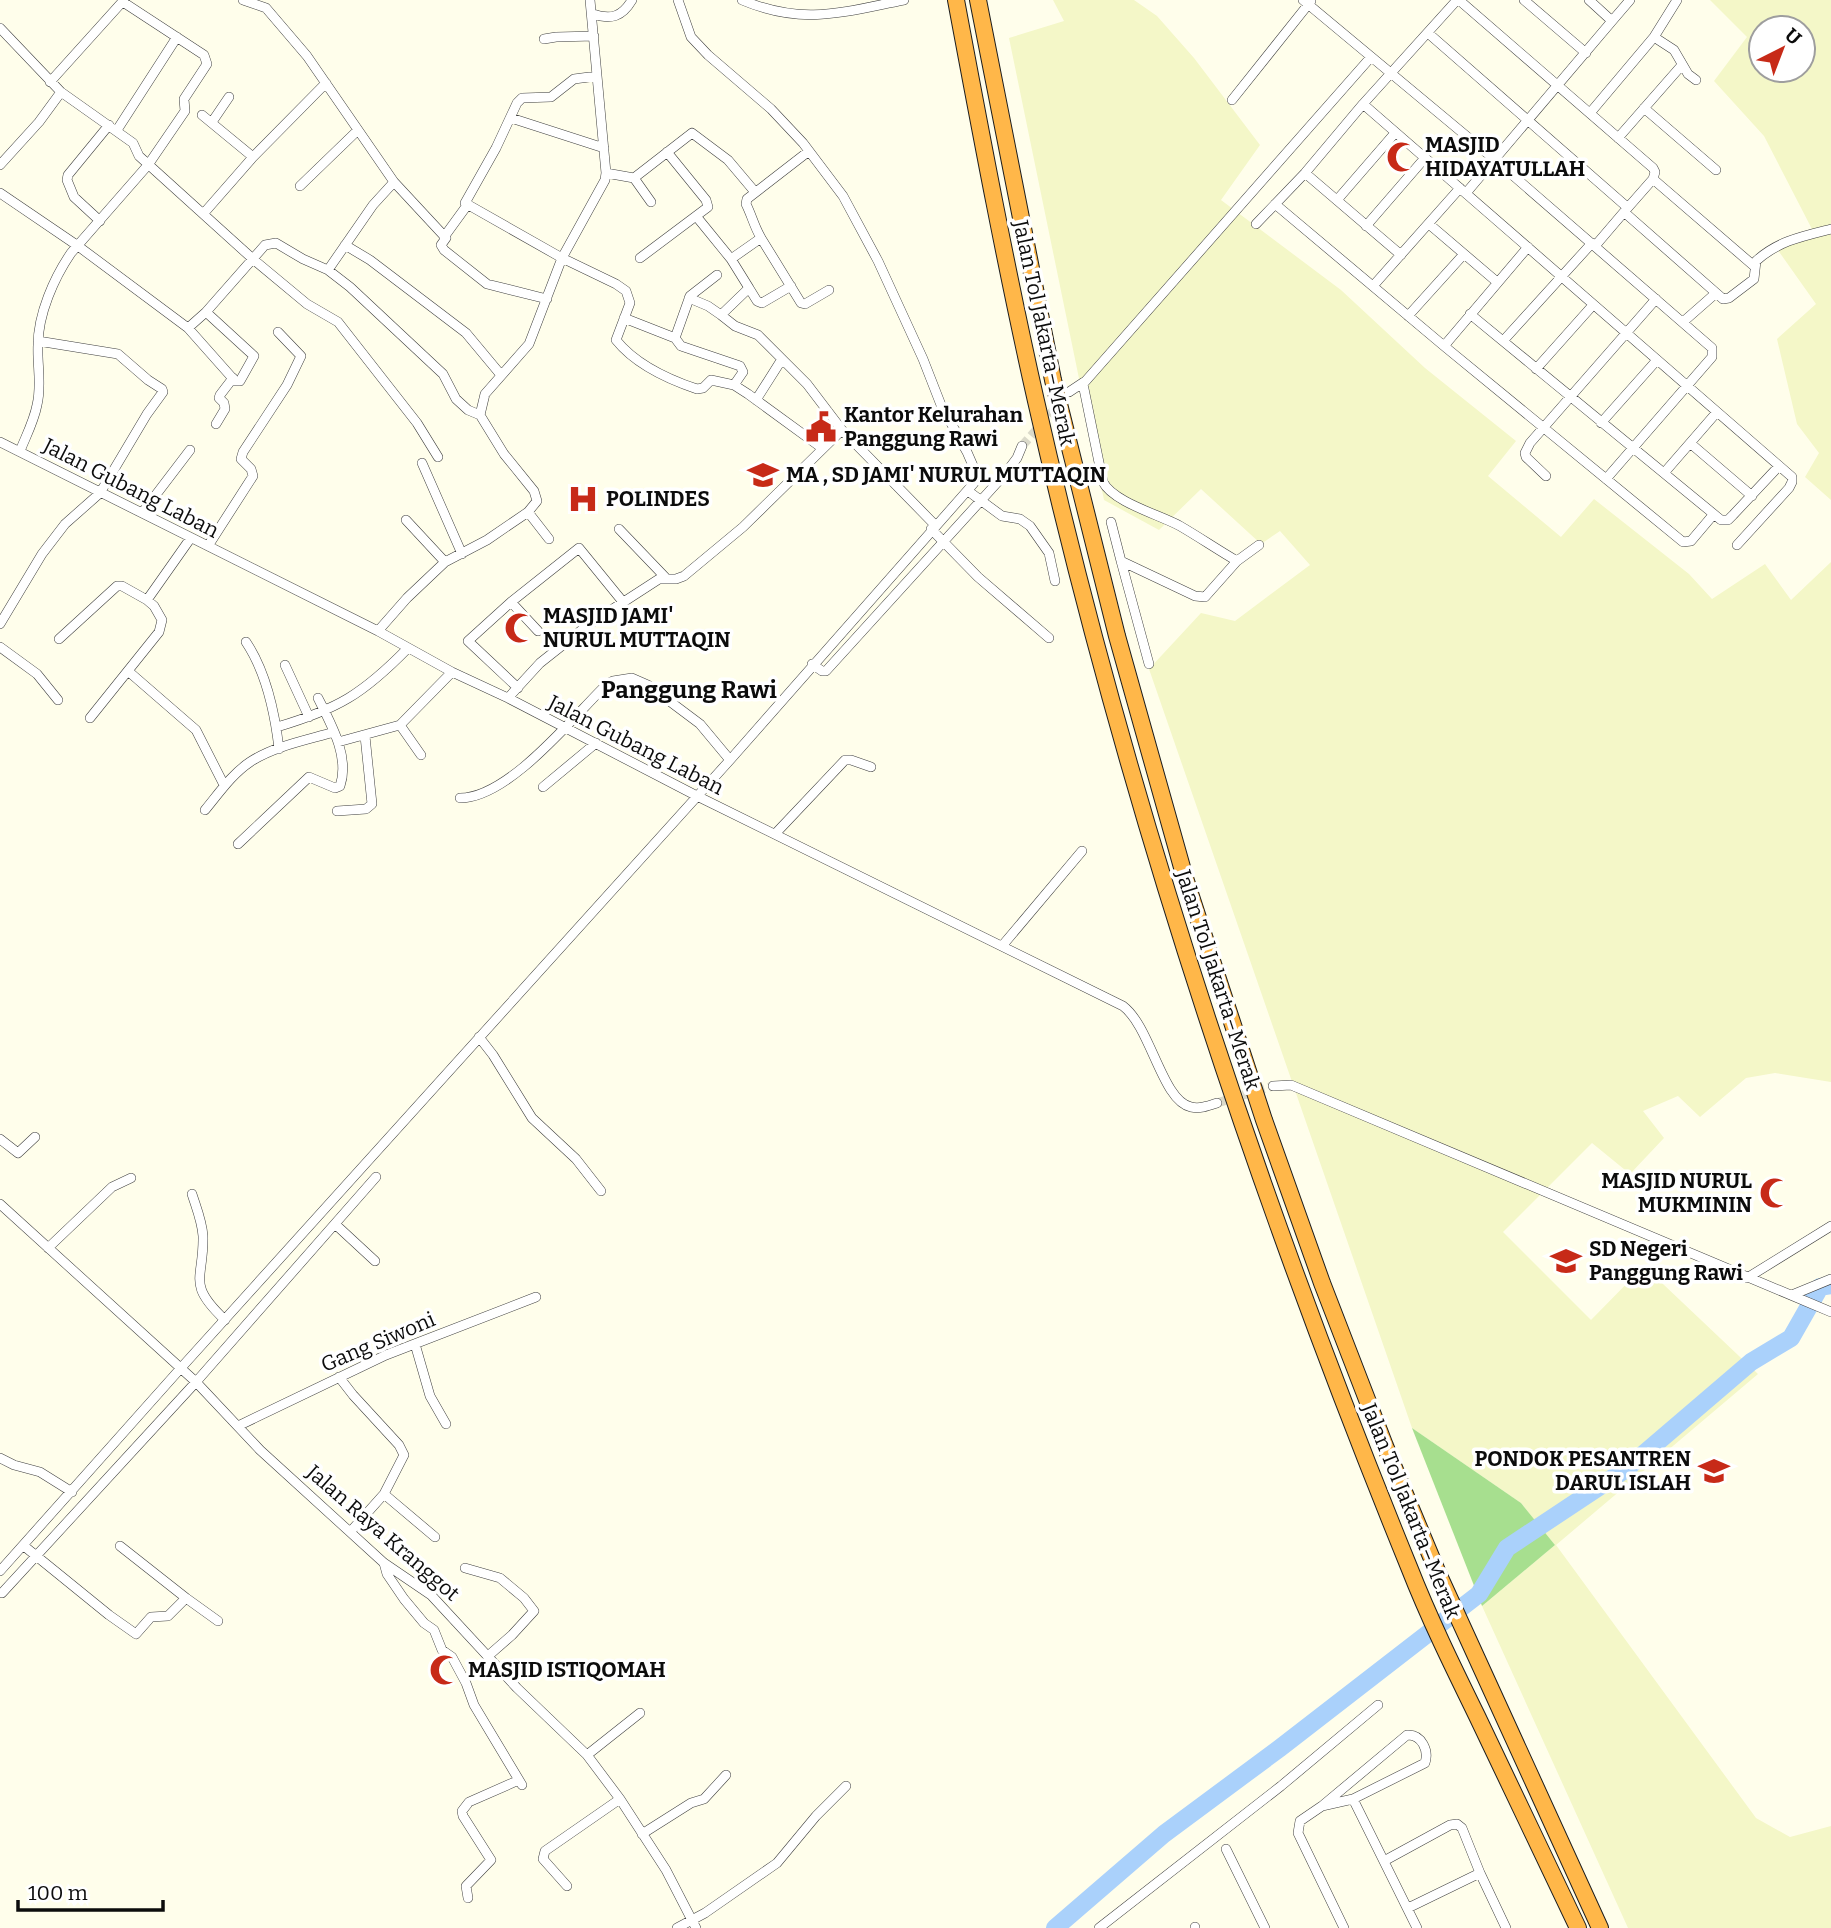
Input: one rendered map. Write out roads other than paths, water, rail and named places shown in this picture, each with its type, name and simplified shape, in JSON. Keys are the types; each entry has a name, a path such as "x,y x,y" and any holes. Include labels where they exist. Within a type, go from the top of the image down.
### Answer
{"highway":[{"name":"Jalan Tol Jakarta–Merak","path":"956,0 998,223 1036,404 1143,811 1222,1065 1294,1273 1410,1571 1578,1928"},
{"name":"Jalan Tol Jakarta–Merak","path":"978,0 1053,380 1117,636 1185,878 1264,1120 1318,1271 1437,1571 1600,1928"}],"street":[{"path":"243,0 266,8 326,83 394,183 444,237"},
{"path":"480,415 485,394 529,344 562,258 605,180 590,0"},
{"path":"593,14 605,18 615,17 624,12 632,0"},
{"path":"678,0 691,37 771,109 809,150 843,196 878,261 941,405 974,468 975,498 938,534 826,671 812,664"},
{"path":"742,0 762,9 790,15 824,16 904,0"},
{"path":"1256,224 1305,173 1363,104 1458,0 1655,172 1653,179 1626,210 1503,341"},
{"path":"1524,0 1586,53"},
{"path":"1589,0 1612,21"},
{"path":"1373,286 1429,224 1494,159 1629,0"},
{"path":"1590,113 1654,37 1677,0"},
{"path":"20,451 37,407 40,387 38,341 47,303 61,269 148,164 185,111 184,99 207,64 204,55 124,1 50,82"},
{"path":"1232,100 1308,1 1711,346 1713,354 1606,479"},
{"path":"0,28 61,92 133,143 138,154 148,164 254,260 307,304 338,323 417,423 438,457"},
{"path":"1428,33 1528,120 1723,299 1729,298 1754,279 1754,265 1773,247 1785,241 1831,229"},
{"path":"544,39 594,36"},
{"path":"100,221 74,197 67,180 68,175 113,128 177,37"},
{"path":"1654,37 1674,50 1688,74 1696,80"},
{"path":"1069,392 1084,382 1367,54"},
{"path":"1618,138 1682,65"},
{"path":"597,76 575,79 551,97 522,99 517,103 465,203 626,291 630,303 617,342 655,373 697,389 711,380 734,385 822,449"},
{"path":"204,213 253,157 326,83"},
{"path":"0,165 44,117 61,92"},
{"path":"212,122 229,97"},
{"path":"1363,104 1792,477 1793,482 1737,545"},
{"path":"1644,108 1716,170"},
{"path":"202,115 253,157"},
{"path":"511,118 604,148"},
{"path":"300,186 358,130"},
{"path":"1337,200 1395,133"},
{"path":"634,178 688,134 694,134 728,160 755,192"},
{"path":"809,150 746,202 753,226 803,304 829,290"},
{"path":"640,258 706,209 708,204 667,152"},
{"path":"1366,226 1424,159"},
{"path":"606,173 634,178 650,202"},
{"path":"1305,173 1401,255"},
{"path":"1653,179 1754,265"},
{"path":"328,270 373,205 394,183"},
{"path":"0,193 78,246 188,328 233,378 240,381 254,356 206,312"},
{"path":"468,204 444,237 441,245 444,250 483,282 547,299"},
{"path":"1275,204 1683,542 1691,541 1713,515"},
{"path":"696,216 731,259 757,301 762,303 790,286"},
{"path":"1429,224 1497,282"},
{"path":"731,259 761,238"},
{"path":"188,328 206,312 265,245 276,243 328,270 350,287 443,374 462,405 480,415 504,454 537,497 535,505 528,512 445,562 407,598 378,631"},
{"path":"345,245 370,260 466,333 501,376"},
{"path":"1444,346 1528,247"},
{"path":"1408,316 1464,254"},
{"path":"675,338 689,298 717,275"},
{"path":"721,315 749,288"},
{"path":"1683,322 1716,293"},
{"path":"689,298 708,306 735,326 758,335 807,384 842,429 978,576 1049,638"},
{"path":"1546,476 1526,457 1530,443 1656,299"},
{"path":"1536,369 1593,305"},
{"path":"1470,314 1713,515 1728,520 1779,466"},
{"path":"624,318 675,338 681,346 743,368 734,385"},
{"path":"208,546 253,476 251,469 241,458 243,452 287,385 301,356 278,332"},
{"path":"0,624 57,533 100,493 147,414 164,391 118,354 38,341"},
{"path":"756,400 782,359"},
{"path":"1601,423 1657,360"},
{"path":"216,424 225,409 219,398 233,378"},
{"path":"1084,382 1103,482 1107,489 1126,501 1178,525 1237,561"},
{"path":"1664,473 1717,412"},
{"path":"509,698 540,663 565,642 662,578 676,579 684,576 743,527 842,429"},
{"name":"Jalan Gubang Laban","path":"0,442 378,631 452,673 509,698 697,796 1123,1006 1138,1021 1177,1100 1189,1107 1202,1108 1217,1103"},
{"path":"1690,443 1752,496"},
{"path":"2,1593 72,1492 730,760 812,664 938,534 1013,464 1022,446"},
{"path":"142,513 190,450"},
{"path":"422,463 462,554"},
{"path":"975,498 1002,516 1020,519 1030,526 1049,553 1055,581"},
{"path":"528,512 549,538"},
{"path":"406,520 445,562"},
{"path":"1111,522 1149,664"},
{"path":"619,530 662,578"},
{"path":"147,600 190,538"},
{"path":"1121,561 1199,597 1208,595 1237,561 1259,545"},
{"path":"518,688 468,641 511,602 579,548 623,602"},
{"path":"59,639 117,586 122,586 147,600 159,613 162,625 154,640 90,718"},
{"path":"511,602 538,631"},
{"path":"246,642 258,666 277,727 279,749"},
{"path":"0,646 37,674 58,700"},
{"path":"277,727 325,712 372,684 408,648"},
{"path":"285,664 310,717"},
{"path":"128,671 196,730 224,785"},
{"path":"338,742 400,725 452,673"},
{"path":"460,798 468,798 498,785 532,759 607,684 632,678 648,685 700,724 730,760"},
{"path":"238,844 309,777 335,789 340,786 343,771 338,742 318,698"},
{"path":"400,725 421,755"},
{"path":"205,810 224,785 250,762 279,749 334,732"},
{"path":"337,811 366,809 372,803 365,736"},
{"path":"543,787 596,743"},
{"path":"775,835 845,760 871,767"},
{"path":"1002,946 1082,851"},
{"path":"480,1037 532,1118 576,1159 601,1191"},
{"path":"1273,1086 1291,1085 1828,1310"},
{"path":"0,1139 18,1153 35,1137"},
{"path":"0,1571 30,1551 194,1381 376,1177"},
{"path":"48,1248 112,1187 131,1178"},
{"path":"192,1194 202,1226 199,1273 201,1290 206,1302 225,1320"},
{"name":"Jalan Raya Kranggot","path":"0,1204 194,1381 260,1450 384,1563 431,1595 587,1755 620,1799 666,1870 694,1924"},
{"path":"335,1224 375,1261"},
{"path":"1747,1278 1831,1226"},
{"path":"287,1255 298,1266"},
{"path":"1795,1296 1831,1279"},
{"name":"Gang Siwoni","path":"238,1426 386,1355 536,1297"},
{"path":"415,1344 430,1396 446,1424"},
{"path":"340,1377 402,1451 403,1459 384,1494 351,1531"},
{"path":"0,1458 13,1465 46,1474 72,1492"},
{"path":"384,1494 435,1537"},
{"path":"120,1546 218,1621"},
{"path":"30,1551 132,1633 139,1633 151,1617 168,1616 186,1598"},
{"path":"384,1563 387,1574 404,1599 433,1630 442,1650 452,1657 474,1705 521,1783 469,1802 462,1811 491,1860 466,1886 468,1898"},
{"path":"465,1568 496,1576 524,1598 534,1611 488,1656"},
{"path":"1099,1928 1281,1786 1378,1705"},
{"path":"587,1755 640,1713"},
{"path":"1322,1806 1353,1799 1424,1763 1426,1750 1419,1737 1407,1735 1300,1821 1298,1833 1344,1928"},
{"path":"642,1834 691,1803 704,1799 726,1775"},
{"path":"677,1928 694,1924 705,1913 777,1863 816,1816 846,1786"},
{"path":"567,1886 543,1859 545,1851 620,1799"},
{"path":"1353,1799 1418,1928"},
{"path":"1384,1861 1450,1825 1457,1824 1462,1829 1502,1926"},
{"path":"1226,1849 1265,1928"},
{"path":"1408,1909 1480,1873"}],"waterway":[{"path":"1055,1928 1164,1834 1479,1594 1507,1548 1626,1469 1751,1362 1791,1338 1820,1287 1831,1285"}],"tunnel":[{"path":"1022,446 1059,404"},
{"path":"1217,1103 1273,1086"}],"place":[{"name":"MASJID HIDAYATULLAH","path":"1402,157"},
{"name":"Kantor Kelurahan Panggung Rawi","path":"821,427"},
{"name":"MA , SD JAMI' NURUL MUTTAQIN","path":"763,475"},
{"name":"POLINDES","path":"583,499"},
{"name":"MASJID JAMI' NURUL MUTTAQIN","path":"520,628"},
{"name":"MASJID NURUL MUKMININ","path":"1775,1193"},
{"name":"SD Negeri Panggung Rawi","path":"1566,1261"},
{"name":"PONDOK PESANTREN DARUL ISLAH","path":"1714,1471"},
{"name":"MASJID ISTIQOMAH","path":"445,1670"}],"district":[{"name":"Panggung Rawi","path":"689,690"}]}
